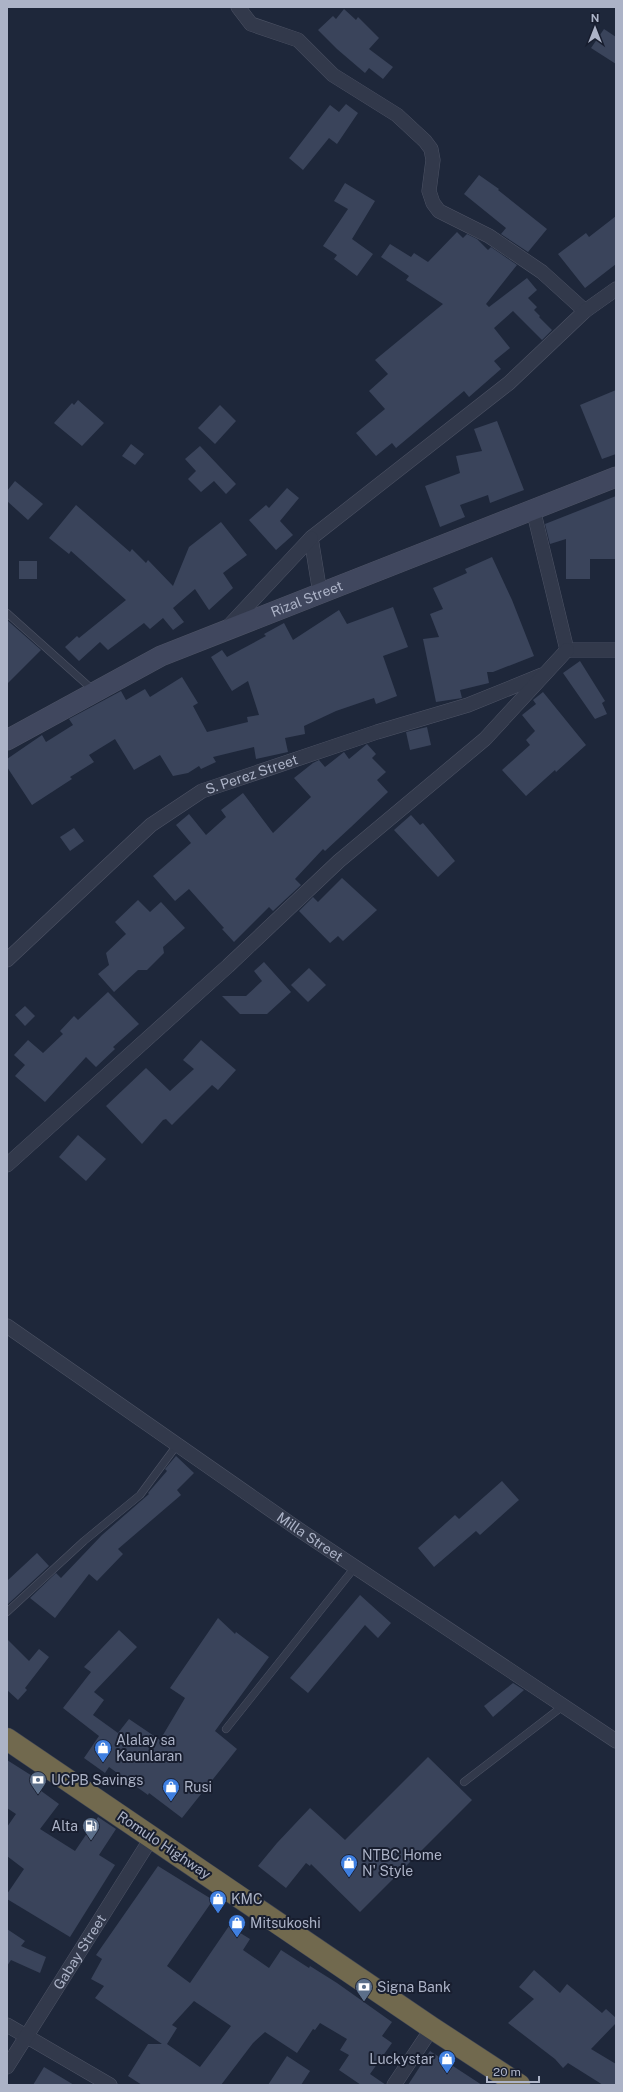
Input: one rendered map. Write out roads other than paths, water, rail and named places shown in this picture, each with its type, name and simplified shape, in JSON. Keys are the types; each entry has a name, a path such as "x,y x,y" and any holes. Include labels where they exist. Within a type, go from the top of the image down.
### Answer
{"highway":[{"name":"Romulo Highway","path":"7,1739 432,2028 519,2085"}],"street":[{"path":"238,7 251,24 298,40 333,75 397,115 425,141 431,149 433,160 429,191 433,203 439,211 488,236 542,272 585,311"},
{"path":"224,631 311,538 509,383 585,311 616,289"},
{"name":"Rizal Street","path":"7,740 161,656 616,476"},
{"path":"533,509 567,650"},
{"path":"311,538 320,593"},
{"path":"7,1165 228,966 338,861 485,739 567,650 616,650"},
{"name":"S. Perez Street","path":"7,960 151,825 202,792 377,732 468,705 546,673"},
{"name":"Milla Street","path":"7,1326 355,1567 616,1742"},
{"name":"Gabay Street","path":"7,2067 152,1837"},
{"path":"7,2025 110,2085"},
{"path":"394,2085 432,2028"}],"lane":[{"path":"7,613 94,692"},
{"path":"7,1612 84,1541 140,1495 177,1445"},
{"path":"226,1729 355,1567"},
{"path":"464,1782 563,1706"}],"place":[{"name":"Alalay sa Kaunlaran","path":"103,1763"},
{"name":"UCPB Savings","path":"38,1795"},
{"name":"Rusi","path":"171,1802"},
{"name":"Alta","path":"91,1841"},
{"name":"NTBC Home N' Style","path":"349,1878"},
{"name":"KMC","path":"218,1914"},
{"name":"Mitsukoshi","path":"237,1938"},
{"name":"Signa Bank","path":"364,2002"},
{"name":"Luckystar","path":"447,2074"}]}
